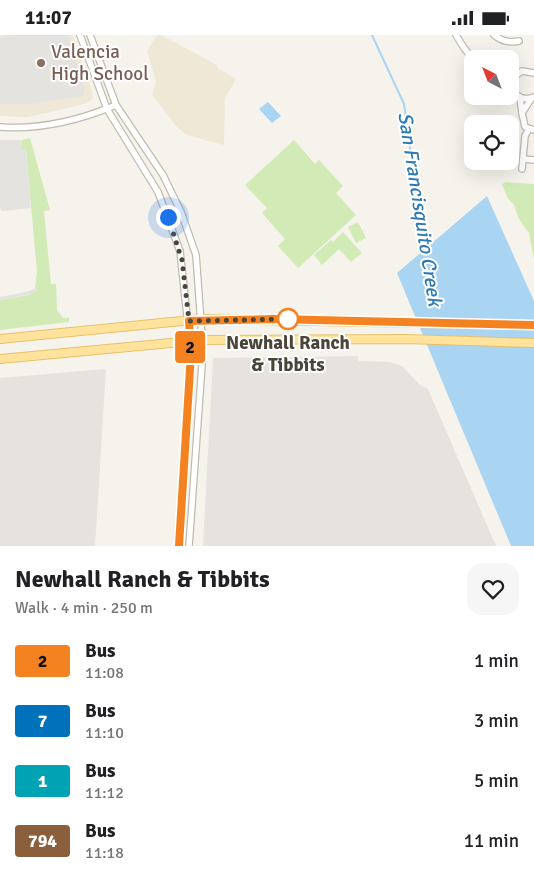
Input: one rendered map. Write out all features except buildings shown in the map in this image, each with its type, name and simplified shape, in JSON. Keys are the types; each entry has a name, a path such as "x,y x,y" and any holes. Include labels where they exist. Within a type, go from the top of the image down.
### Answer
{"main road":[{"path":"0,339 202,319 534,325"},
{"path":"0,359 203,340 405,339 534,343"}],"street":[{"path":"80,35 107,109 151,179 168,217 182,260 190,341 180,546"},
{"path":"90,35 116,105 163,175 187,227 196,255 203,340 190,546"},
{"path":"456,35 467,50"},
{"path":"494,35 507,41 519,41"},
{"path":"519,74 526,70 534,73"},
{"path":"522,169 525,136 532,130 523,123 520,98 532,98"},
{"path":"522,113 532,98"},
{"path":"0,127 38,126 107,109 116,105"},
{"path":"523,159 534,160"}],"shaded area":[{"name":"Valencia High School","path":"0,35 73,35 93,99 84,104 27,117 0,116"},
{"name":"Valencia High School","path":"9,35 68,35 85,92 82,96 30,104 0,104 0,38"},
{"path":"157,35 161,35 217,65 216,67 236,79 225,98 224,145 187,135 177,127 152,95 156,81 147,51"},
{"path":"0,140 22,140 21,149 26,149 31,208 2,211 0,208"},
{"path":"35,288 38,290 31,294 0,300 0,297 30,291"},
{"path":"358,356 358,361 389,362 402,366 420,385 428,389 496,546 203,546 213,358"},
{"path":"106,369 95,546 0,546 0,378"}],"green space":[{"path":"30,138 50,210 44,211 51,284 56,284 57,310 63,318 69,318 69,322 0,330 0,300 28,295 38,290 35,288 37,272 26,149 21,149 22,140"},
{"path":"294,140 315,164 319,160 343,186 336,193 356,215 298,268 278,246 285,239 262,213 267,208 245,185"},
{"path":"506,182 534,184 534,260 529,233 519,219 514,205 507,197 502,184"},
{"path":"358,222 366,238 356,243 348,227"},
{"path":"343,232 362,253 351,262 339,249 322,265 314,255 331,240 333,242"}],"water":[{"path":"268,102 281,116 272,123 259,109"},
{"path":"487,196 534,301 534,546 511,546 397,273"}],"waterway":[{"name":"San Francisquito Creek","path":"372,35 404,104 424,251"}],"bus line":[{"name":"2","path":"179,546 191,353 189,321 202,319 273,319 534,325"}],"place":[{"name":"Valencia High School","path":"41,63"},
{"name":"Newhall Ranch & Tibbits","path":"288,319"}],"route":[{"path":"168,217 182,260 189,321 202,319 273,319 290,319 288,319"}]}
